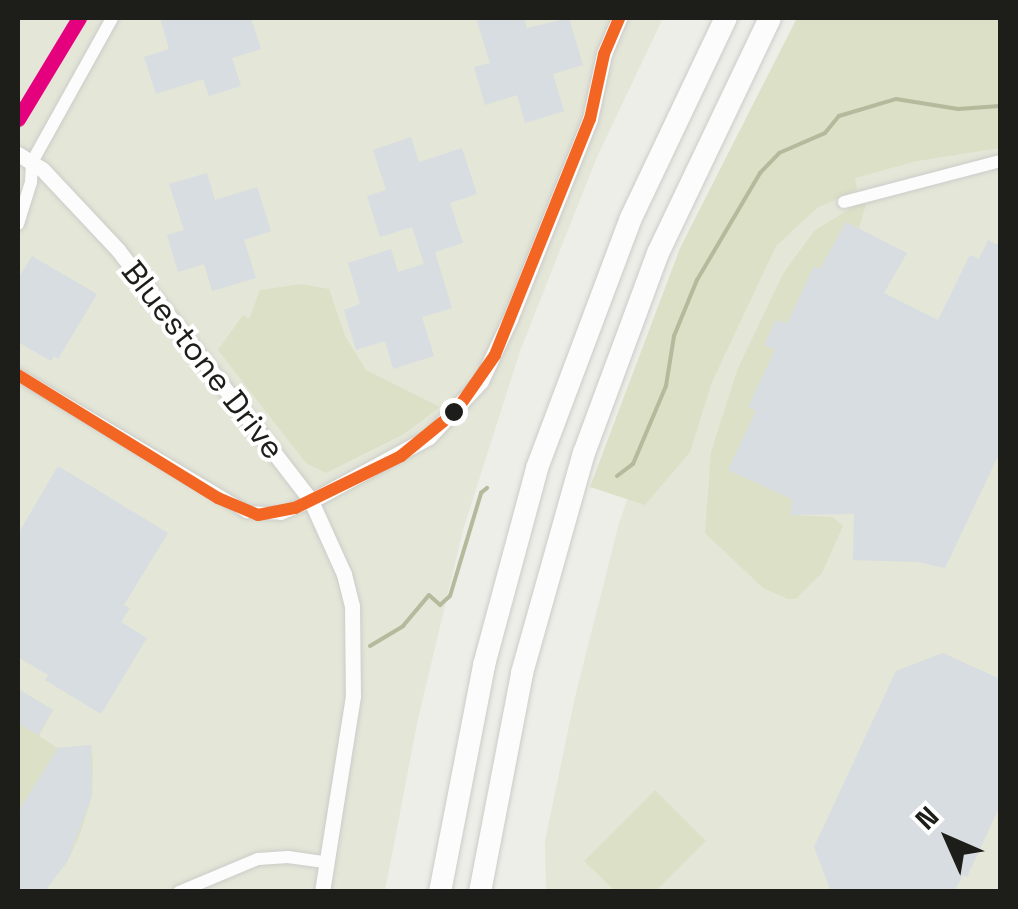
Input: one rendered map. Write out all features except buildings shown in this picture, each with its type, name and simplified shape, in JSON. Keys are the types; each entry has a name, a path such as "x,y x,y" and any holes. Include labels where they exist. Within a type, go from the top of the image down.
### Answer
{"highway":[{"path":"440,892 484,665 537,468 630,220 726,18"},
{"path":"480,892 522,673 596,420 678,208 770,18"}],"street":[{"path":"18,224 32,182 25,158 112,18"},
{"path":"18,375 248,512 281,514 412,450 446,422 481,381 590,119 604,54 619,18"},
{"name":"Bluestone Drive","path":"25,158 118,250 311,501 344,574 352,606 353,696 322,892"},
{"path":"844,202 1000,161"},
{"path":"179,892 258,859 288,856 325,862"}],"shaded area":[{"path":"18,18 663,18 597,157 520,351 463,530 418,719 385,891 18,891"},
{"path":"1000,18 1000,891 546,892 545,841 575,697 619,523 684,340"}],"green space":[{"path":"797,18 1000,18 1000,148 917,161 855,178 857,190 817,208 776,246 712,382 690,452 645,505 590,487 680,248"},
{"path":"861,202 866,204 859,228 846,222 826,272 814,267 787,324 776,320 765,345 775,350 756,411 728,470 792,499 791,515 833,517 843,526 822,573 796,599 788,599 763,588 705,533 711,452 738,368 783,274 814,231"},
{"path":"302,284 329,289 345,336 366,370 440,407 404,434 326,473 306,463 218,350 243,315 249,319 260,290"},
{"path":"18,689 53,710 39,736 58,748 91,745 93,760 92,796 79,837 67,862 44,891 18,892"},
{"path":"655,790 706,841 656,891 615,891 584,861"}],"waterway":[{"path":"617,476 633,464 666,386 674,336 697,280 760,173 779,153 825,133 839,116 896,99 958,109 1000,106"},
{"path":"370,646 403,626 429,595 440,605 450,596 481,493 487,488"}],"transit line":[{"path":"18,119 79,18"},
{"path":"18,375 218,498 258,515 295,508 401,456 456,411 495,355 590,119 604,54 619,18"}]}
